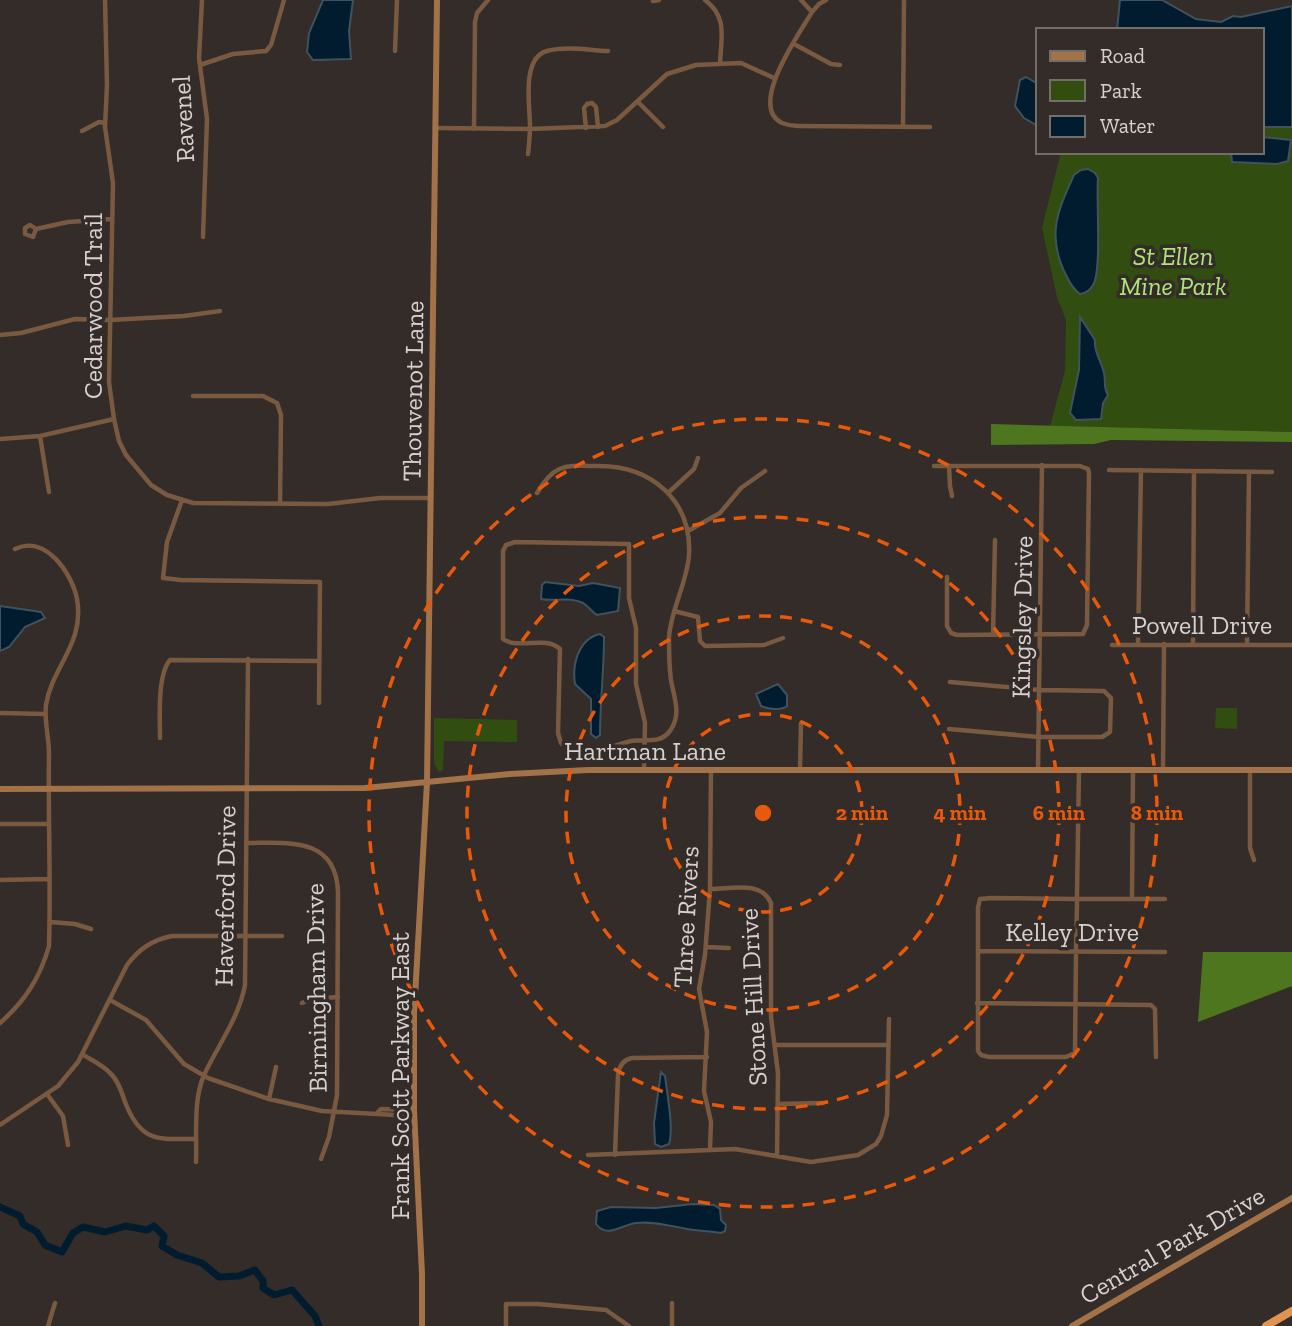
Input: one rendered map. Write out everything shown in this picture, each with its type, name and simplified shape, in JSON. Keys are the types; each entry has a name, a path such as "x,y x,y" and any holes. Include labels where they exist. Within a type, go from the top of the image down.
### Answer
{"highway":[{"path":"1266,1326 1292,1311"}],"street":[{"name":"Cedarwood Trail","path":"105,0 106,146 113,183 109,382 119,441 138,471 151,485 182,500 223,504 328,504 380,498 431,498"},
{"name":"Ravenel","path":"202,0 200,65 207,112 203,237"},
{"path":"200,65 233,54 266,51 271,45 284,0"},
{"path":"395,51 397,0"},
{"name":"Thouvenot Lane","path":"427,783 437,0"},
{"path":"653,1 659,0"},
{"path":"705,0 716,8 722,21 720,64"},
{"path":"801,0 812,12"},
{"path":"826,0 817,2 774,78 771,103 775,118 783,124 798,127 930,127"},
{"path":"903,127 904,0"},
{"path":"474,129 475,22 484,1"},
{"path":"794,44 831,64 840,65"},
{"path":"528,154 528,80 536,58 543,51 560,49 608,51"},
{"path":"436,128 598,127 617,120 667,74 696,65 741,63 774,78"},
{"path":"586,128 584,107 592,103 596,107 598,127"},
{"path":"638,103 663,127"},
{"path":"82,131 99,122 105,123"},
{"path":"36,229 68,222 112,219"},
{"path":"0,335 21,333 75,319 184,316 220,311"},
{"path":"193,396 264,396 277,403 281,415 280,504"},
{"path":"0,439 40,436 114,419"},
{"path":"40,436 49,492"},
{"path":"668,493 694,469 698,458"},
{"path":"537,493 547,475 560,468 617,466 643,473 668,493 680,510 688,531 689,556 670,634 669,658 677,707 676,721 660,739 644,742 633,740 607,750 591,752 569,748 561,743 558,733 559,649 553,644 510,643 502,636 503,551 506,545 522,542 629,544 629,598 636,628 636,684 645,723 644,742 644,770"},
{"path":"934,466 1083,467 1088,469 1090,475 1086,630 1083,634 957,635 948,631 947,577"},
{"path":"949,466 952,496"},
{"name":"Kingsley Drive","path":"1038,770 1042,466"},
{"path":"1110,470 1272,472"},
{"path":"1138,644 1140,470"},
{"path":"688,531 720,513 741,488 765,471"},
{"path":"1193,644 1194,472"},
{"path":"1247,645 1249,472"},
{"path":"182,500 167,542 163,578 195,581 320,582 319,704"},
{"path":"993,635 995,540"},
{"path":"0,1023 18,1007 33,986 49,946 49,747 45,714 50,692 75,637 78,620 77,597 69,575 53,556 30,546 15,549"},
{"path":"674,611 698,617 700,641 705,646 764,645 783,638"},
{"path":"1163,770 1164,644"},
{"name":"Powell Drive","path":"1112,645 1292,645"},
{"name":"Haverford Drive","path":"196,1162 199,1091 203,1076 241,1002 245,985 248,659"},
{"path":"160,738 161,692 164,671 170,660 319,661"},
{"path":"949,729 1039,737 1104,737 1111,730 1111,698 1104,691 1040,690 950,681"},
{"path":"0,713 45,714"},
{"path":"800,769 802,723"},
{"name":"Hartman Lane","path":"0,789 365,788 537,772 644,770 1292,770"},
{"name":"Three Rivers","path":"710,1149 711,1122 704,1091 707,1032 699,989 706,947 710,889 711,770"},
{"path":"1079,770 1077,899 1076,952 1076,1046 1072,1056 981,1055 978,1051 980,899 1077,899 1132,899 1165,900"},
{"path":"1132,899 1133,770"},
{"path":"1250,770 1250,848 1254,860"},
{"name":"Frank Scott Parkway East","path":"422,1326 414,1113 414,1015 427,783"},
{"path":"0,824 48,824"},
{"name":"Birmingham Drive","path":"246,843 300,843 318,851 333,869 338,892 335,1111 321,1159"},
{"path":"0,880 49,879"},
{"name":"Stone Hill Drive","path":"710,889 758,889 768,895 771,903 771,1017 778,1073 777,1156"},
{"path":"50,922 75,924 91,929"},
{"path":"0,1125 58,1086 82,1054 134,957 156,940 172,936 282,936"},
{"path":"706,947 729,948"},
{"name":"Kelley Drive","path":"978,951 1165,952"},
{"path":"302,1003 311,999 338,997"},
{"path":"110,1000 150,1023 184,1064 203,1076 269,1099 322,1111 381,1110 414,1113"},
{"path":"978,1003 1151,1005 1155,1009 1156,1017 1156,1057"},
{"path":"588,1155 735,1149 800,1162 835,1160 858,1155 876,1144 887,1115 889,1019"},
{"path":"775,1045 888,1045"},
{"path":"82,1054 110,1072 130,1115 145,1133 169,1139 197,1139"},
{"path":"615,1155 618,1075 624,1062 632,1058 707,1057"},
{"path":"269,1099 276,1066"},
{"path":"47,1094 63,1116 68,1145"},
{"path":"778,1104 822,1103"},
{"name":"Central Park Drive","path":"1072,1326 1292,1198"},
{"path":"48,1326 55,1303"},
{"path":"672,1303 672,1326"},
{"path":"506,1326 506,1304 538,1304 606,1310 628,1326"}],"green space":[{"name":"St Ellen Mine Park","path":"1264,126 1292,126 1292,432 1050,426 1065,371 1066,320 1057,297 1042,228 1060,154 1264,154"},
{"path":"991,424 1292,432 1292,442 1111,440 1094,444 991,445"},
{"path":"1216,708 1237,708 1237,729 1215,728"},
{"path":"434,718 517,720 517,742 444,741 443,770 439,772 434,763"},
{"path":"1203,952 1292,952 1292,986 1198,1022"}],"water":[{"path":"323,0 353,0 349,31 351,59 313,60 307,52 309,33"},
{"path":"1120,0 1162,0 1196,19 1221,22 1233,16 1241,17 1292,6 1292,127 1264,127 1264,28 1117,28"},
{"path":"1026,77 1036,83 1036,125 1024,118 1015,106 1020,80"},
{"path":"1264,137 1291,140 1288,161 1277,164 1232,162 1231,154 1264,154"},
{"path":"1088,169 1098,178 1098,251 1096,277 1092,287 1080,294 1072,287 1064,271 1055,234 1059,211 1074,175"},
{"path":"1080,317 1095,340 1095,348 1104,373 1108,395 1103,403 1101,419 1076,420 1070,413 1079,370"},
{"path":"545,582 579,586 593,583 620,588 618,611 597,615 578,601 541,599 542,585"},
{"path":"0,606 41,612 45,618 25,627 9,647 0,651"},
{"path":"600,634 604,637 600,735 596,738 591,734 591,699 575,684 575,669 578,654 586,641"},
{"path":"778,684 787,695 787,706 774,709 761,706 756,694"},
{"path":"661,1072 665,1076 671,1129 669,1144 661,1147 655,1144 654,1123"},
{"path":"714,1205 720,1209 721,1220 726,1225 725,1231 721,1233 642,1223 610,1231 596,1224 597,1211 611,1207 656,1208"}],"waterway":[{"path":"0,1207 20,1216 23,1224 37,1232 45,1245 62,1252 73,1233 83,1227 105,1232 126,1226 147,1230 154,1226 164,1236 162,1246 177,1255 202,1263 219,1277 239,1276 255,1270 263,1281 263,1288 274,1295 292,1290 315,1316 319,1326"}]}
